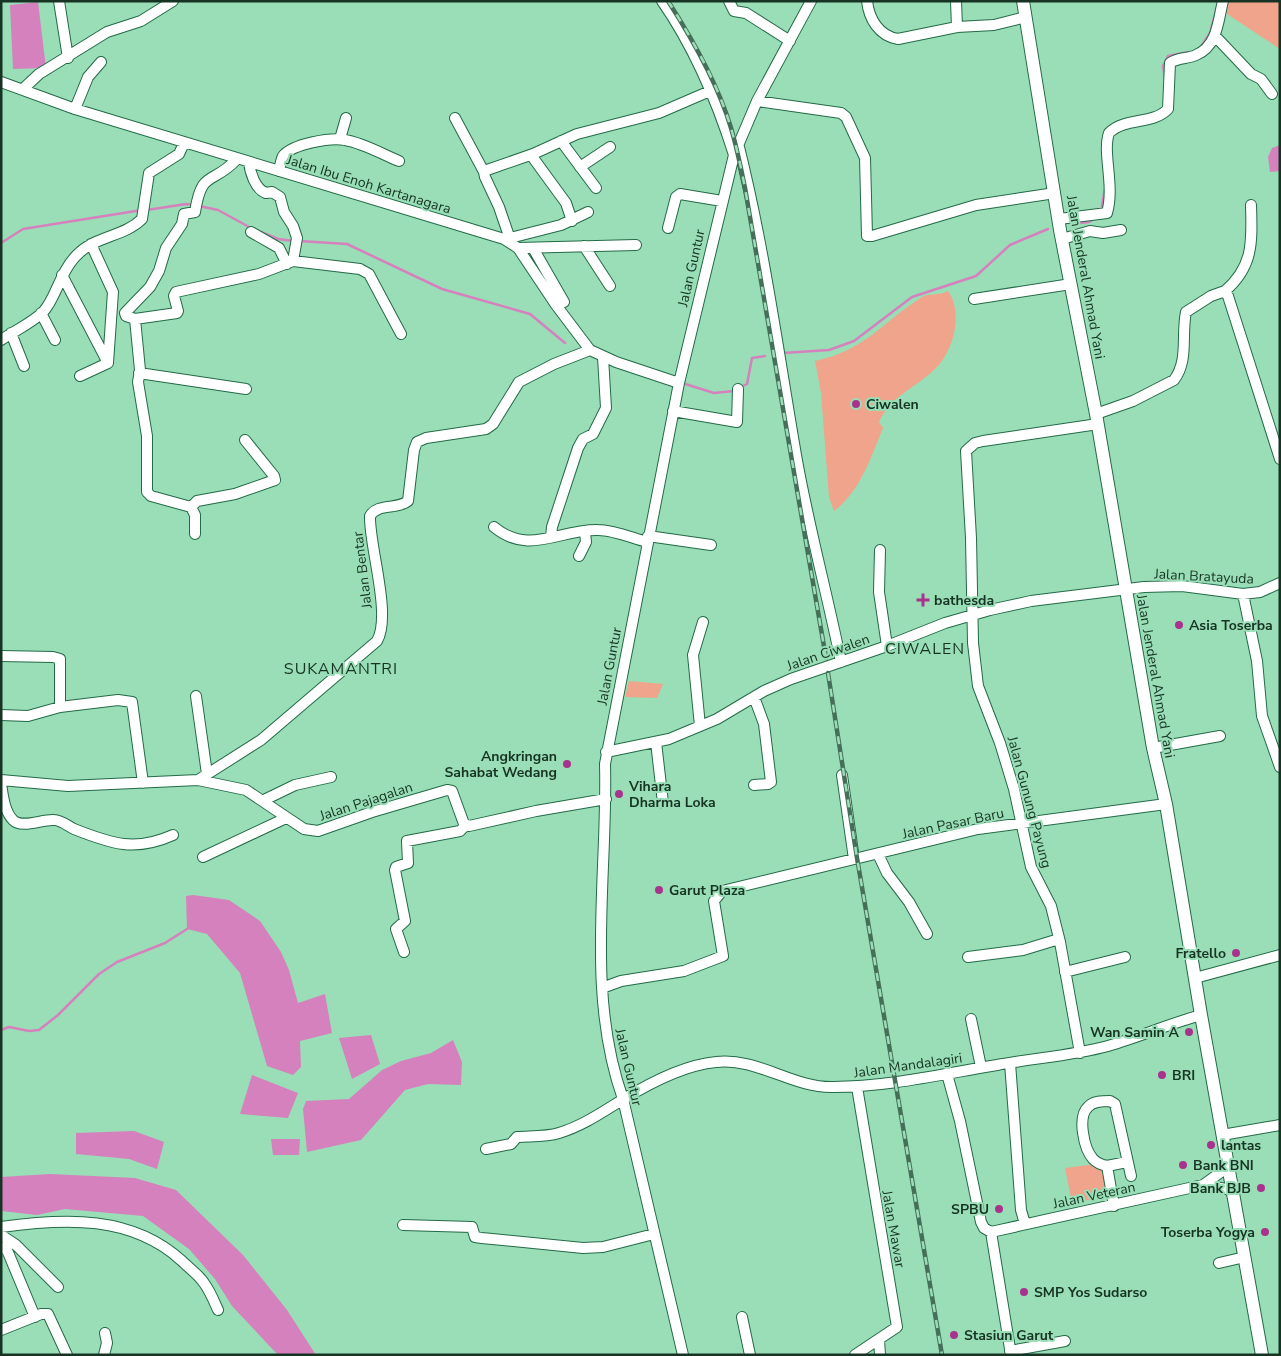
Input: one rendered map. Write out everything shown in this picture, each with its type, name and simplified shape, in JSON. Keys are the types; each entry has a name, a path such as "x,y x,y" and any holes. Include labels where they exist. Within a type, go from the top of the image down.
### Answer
{"main road":[{"name":"Jalan Jenderal Ahmad Yani","path":"1023,1 1062,238 1097,419 1153,748 1166,804 1201,1015 1262,1355"}],"street":[{"path":"59,1 68,58"},
{"path":"23,89 39,74 68,58 107,32 141,21 172,1"},
{"path":"662,1 674,19 710,91 723,120 734,155"},
{"path":"729,1 734,11 746,13 790,41"},
{"name":"Jalan Guntur","path":"683,1355 608,1047 604,1018 602,988 606,752 679,383 734,155 756,101 812,1"},
{"path":"867,1 871,19 891,38 898,40 957,27 994,24 1026,17"},
{"path":"956,1 957,27"},
{"path":"1059,220 1108,213 1111,195 1107,148 1109,133 1123,124 1165,112 1170,106 1168,73 1170,63 1198,55 1215,36 1223,1"},
{"path":"1215,36 1251,74 1261,78 1272,94"},
{"path":"75,109 88,77 101,62"},
{"name":"Jalan Ibu Enoh Kartanagara","path":"1,82 75,109 494,235 513,243"},
{"path":"484,172 597,128 659,113 710,91"},
{"path":"756,101 844,114 865,158 867,236 936,219 976,205 1055,193"},
{"path":"340,139 346,118"},
{"path":"455,118 484,172 513,243 590,350 603,357 679,383"},
{"path":"279,171 284,155 292,149 306,144 340,139 399,161"},
{"path":"561,141 596,188"},
{"path":"1,340 41,314 62,275 78,254 91,244 136,225 144,215 144,202 149,173 178,154 184,143"},
{"path":"738,143 748,185 776,332 796,455 842,662"},
{"path":"580,167 610,147"},
{"path":"531,155 566,203 572,221"},
{"path":"237,159 230,167 206,180 200,188 196,207 184,214 182,224 166,248 159,271 150,287 126,311 126,316 135,319 177,313 174,296 176,292 259,274 290,263 360,269 369,274 401,334"},
{"path":"249,162 250,172 262,192 272,192 280,197 284,212 293,226 296,243 290,263"},
{"path":"668,228 676,197 680,194 722,201"},
{"path":"1097,419 1174,380 1184,352 1186,312 1211,296 1225,292 1242,273 1249,256 1251,205"},
{"path":"513,243 572,221 588,212"},
{"path":"1062,238 1090,231 1103,234 1121,230"},
{"path":"251,232 280,248 290,263"},
{"path":"513,243 533,248 636,245"},
{"path":"91,244 113,292 108,363"},
{"path":"584,246 610,286"},
{"path":"533,248 564,302"},
{"path":"62,275 108,363"},
{"path":"974,299 1071,284"},
{"path":"1225,292 1228,296 1280,459"},
{"path":"41,314 55,340"},
{"path":"135,319 139,373 138,386 146,436 148,495 191,507 195,515 195,534"},
{"path":"11,334 24,366"},
{"name":"Jalan Bentar","path":"202,777 261,740 377,641 381,622 380,591 370,516 377,509 403,505 408,501 414,450 417,442 426,438 486,429 493,424 519,382 554,364 590,350"},
{"path":"551,537 552,527 578,448 583,439 593,434 606,408 603,357"},
{"path":"80,376 108,363"},
{"path":"139,373 246,389"},
{"path":"673,411 738,422 738,388"},
{"name":"Jalan Gunung Payung","path":"1080,1053 1051,906 1031,867 1000,743 978,686 974,661 971,538 966,451 975,443 1097,419"},
{"path":"191,507 197,501 221,498 275,480 274,476 245,440"},
{"path":"494,527 505,536 516,541 602,530 648,539 710,545"},
{"path":"580,556 586,542 585,532"},
{"path":"880,550 879,592 887,646"},
{"name":"Jalan Bratayuda","path":"1126,589 1182,586 1243,594 1260,592 1280,583"},
{"name":"Jalan Ciwalen","path":"606,752 656,742 700,726 791,679 887,646 944,623 1031,601 1126,589"},
{"path":"1243,594 1257,661 1262,716 1280,767"},
{"path":"700,726 693,655 703,622"},
{"path":"1,656 53,657 60,659 60,707"},
{"path":"196,696 202,777"},
{"path":"754,697 764,724 771,782 754,786"},
{"path":"1,715 28,716 60,707 118,700 132,702 143,783"},
{"path":"1153,748 1220,736"},
{"path":"656,742 663,803"},
{"path":"602,988 621,981 684,971 723,956 714,902 722,891 850,860 842,775"},
{"name":"Jalan Pajagalan","path":"1,780 68,786 143,783 202,777 246,790 264,800 286,818 304,829 318,831 372,812 449,790 466,825"},
{"path":"264,800 295,786 331,777"},
{"path":"1,784 8,812 13,820 19,823 56,820 75,830 107,840 138,846 154,844 173,835"},
{"path":"404,952 396,929 405,921 396,867 408,863 407,841 460,831 466,825 481,825 536,811 606,799"},
{"name":"Jalan Pasar Baru","path":"850,860 970,831 1021,822 1166,804"},
{"path":"203,857 286,818"},
{"path":"878,854 887,873 909,902 928,934"},
{"path":"968,957 1023,950 1059,939"},
{"path":"1195,978 1280,955"},
{"path":"1065,972 1125,957"},
{"name":"Jalan Mandalagiri","path":"486,1149 511,1144 517,1137 564,1131 597,1116 622,1099 678,1073 716,1062 750,1065 811,1086 857,1087 1080,1053 1201,1015"},
{"path":"971,1019 982,1068"},
{"path":"1010,1063 1021,1210 1025,1224"},
{"path":"947,1074 962,1129 981,1222 984,1228 991,1232 1011,1353 1065,1341"},
{"name":"Jalan Mawar","path":"855,1355 896,1327 857,1087"},
{"path":"1127,1162 1107,1166 1094,1159 1089,1152 1082,1118 1087,1107 1102,1101 1112,1102 1118,1112 1131,1176"},
{"path":"1222,1135 1280,1125"},
{"path":"1107,1166 1114,1206"},
{"name":"Jalan Veteran","path":"991,1232 1203,1185 1228,1167"},
{"name":"Jalan Veteran","path":"1203,1185 1232,1190"},
{"path":"1,1227 28,1224 94,1222 132,1230 171,1251 200,1278 218,1310"},
{"path":"403,1226 461,1225 472,1227 474,1237 583,1248 604,1246 654,1234"},
{"path":"1,1235 16,1245 58,1287"},
{"path":"1,1247 7,1250 35,1317"},
{"path":"1219,1263 1245,1257"},
{"path":"1,1330 35,1317 50,1315 67,1355"},
{"path":"742,1317 750,1355"},
{"path":"104,1355 107,1343 105,1333"},
{"path":"879,1339 880,1355"}],"shaded area":[{"path":"1228,1 1280,1 1280,49 1224,12"},
{"path":"38,2 46,68 13,69 10,5"},
{"path":"1280,145 1280,171 1270,172 1268,157 1272,148"},
{"name":"Ciwalen","path":"948,291 953,300 956,321 947,353 935,369 890,405 884,413 879,422 883,428 864,473 851,494 834,511 829,497 821,393 815,361 833,356 860,343 922,297"},
{"path":"629,681 663,684 657,698 625,697"},
{"path":"193,895 229,900 260,921 281,952 289,970 298,1003 325,994 332,1033 300,1041 301,1067 293,1075 267,1066 240,973 207,934 187,929 186,896"},
{"path":"371,1035 380,1064 352,1079 339,1038"},
{"path":"453,1040 462,1062 461,1085 428,1084 405,1090 361,1140 307,1152 303,1109 306,1101 349,1099 382,1070 401,1061 431,1053"},
{"path":"252,1075 298,1093 288,1118 240,1114"},
{"path":"134,1131 164,1142 157,1169 129,1159 76,1154 76,1133"},
{"path":"271,1139 300,1139 299,1155 273,1155"},
{"path":"1096,1164 1103,1171 1109,1196 1072,1203 1065,1168"},
{"path":"50,1174 135,1178 176,1190 243,1255 287,1310 316,1355 278,1355 232,1306 215,1279 189,1249 143,1216 65,1209 37,1215 1,1211 1,1177"}],"waterway":[{"path":"1200,48 1210,33 1218,3"},
{"path":"1165,78 1163,66 1168,56 1189,52"},
{"path":"1101,212 1105,188"},
{"path":"147,210 186,204 193,205"},
{"path":"199,206 218,210 251,228"},
{"path":"1,243 23,229 142,210"},
{"path":"1072,224 1089,222 1094,219"},
{"path":"783,353 829,350 854,341 912,297 976,276 1010,245 1048,229"},
{"path":"261,232 278,239 294,241"},
{"path":"299,241 347,244 442,289 530,314 565,343"},
{"path":"739,388 747,384 752,358 765,356"},
{"path":"682,383 714,393 734,391"},
{"path":"1,1030 9,1027 29,1031 39,1030 58,1015 99,974 117,962 165,943 187,929"}],"railway":[{"path":"668,1 687,31 712,79 726,112 737,150 826,658"},
{"path":"828,673 857,858 942,1355"}],"place":[{"name":"Ciwalen","path":"856,404"},
{"name":"bathesda","path":"923,600"},
{"name":"Asia Toserba","path":"1179,625"},
{"name":"Angkringan Sahabat Wedang","path":"567,764"},
{"name":"Vihara Dharma Loka","path":"619,794"},
{"name":"Garut Plaza","path":"659,890"},
{"name":"Fratello","path":"1236,953"},
{"name":"Wan Samin A","path":"1189,1032"},
{"name":"BRI","path":"1162,1075"},
{"name":"lantas","path":"1211,1145"},
{"name":"Bank BNI","path":"1183,1165"},
{"name":"Bank BJB","path":"1261,1188"},
{"name":"SPBU","path":"999,1209"},
{"name":"Toserba Yogya","path":"1265,1232"},
{"name":"SMP Yos Sudarso","path":"1024,1292"},
{"name":"Stasiun Garut","path":"954,1335"}],"district":[{"name":"CIWALEN","path":"925,648"},
{"name":"SUKAMANTRI","path":"341,668"}]}
